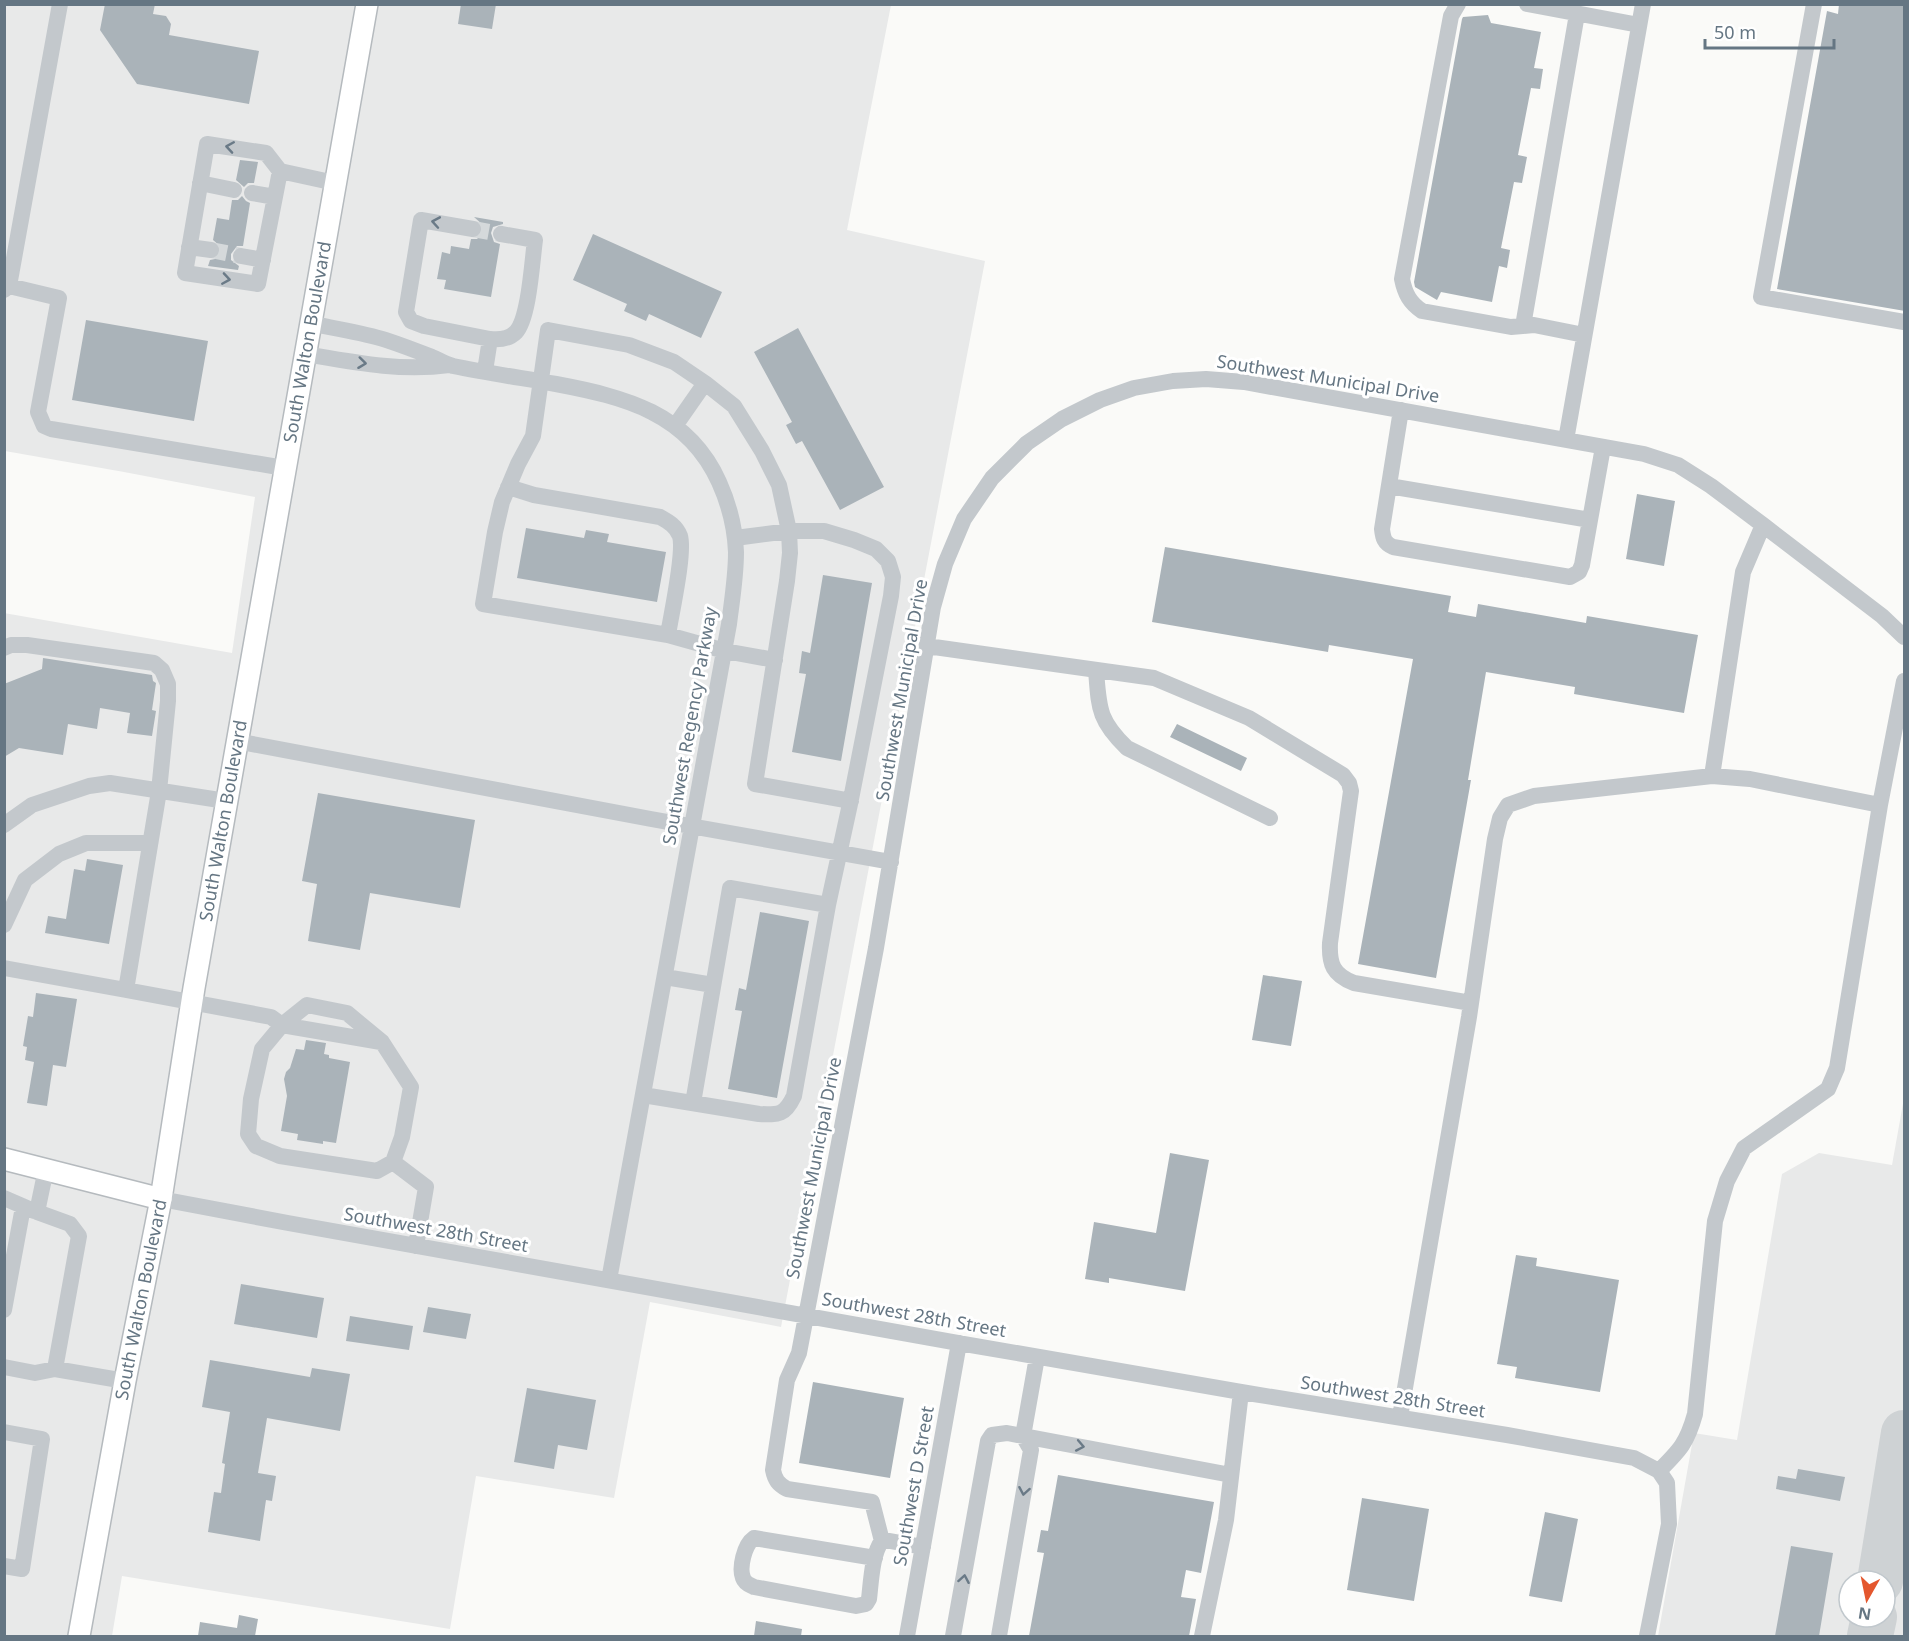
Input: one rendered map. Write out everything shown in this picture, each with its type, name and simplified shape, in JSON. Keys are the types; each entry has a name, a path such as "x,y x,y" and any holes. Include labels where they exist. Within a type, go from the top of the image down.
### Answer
{"main road":[{"name":"South Walton Boulevard","path":"79,1636 161,1198 191,1002 236,741 367,4"},
{"path":"4,1159 161,1198"}],"street":[{"path":"60,4 7,288 59,298 38,412 44,426 284,468"},
{"path":"1458,4 1451,16 1402,279 1404,289 1413,305 1422,311 1511,327 1534,325 1584,335"},
{"path":"1527,4 1639,25"},
{"path":"1566,440 1643,4"},
{"path":"1814,4 1761,297 1905,322"},
{"path":"1523,326 1576,14"},
{"path":"280,171 258,284 185,273 207,144 266,153 280,171 335,183"},
{"path":"200,183 234,190"},
{"path":"252,193 275,197"},
{"path":"472,229 421,219 406,312 411,321 424,326 490,339 502,340 514,334 523,323 535,240 501,234"},
{"path":"189,247 211,250"},
{"path":"241,256 263,260"},
{"name":"Southwest Regency Parkway","path":"310,323 387,340 450,365 620,398 655,413 675,426 711,464 727,499 735,538 735,581 609,1280"},
{"path":"775,660 724,651 668,635 483,604 502,502 533,436 548,330 629,345 674,362 705,382 734,406 762,451 779,485 789,531 787,581 775,660 755,784 851,801"},
{"path":"485,371 490,339"},
{"name":"Southwest Regency Parkway","path":"305,354 388,366 432,368 450,365"},
{"name":"Southwest Municipal Drive","path":"882,1541 872,1502 787,1489 775,1479 773,1470 787,1380 799,1353 891,862 933,607 945,564 963,519 992,478 1027,443 1062,419 1100,400 1134,388 1173,381 1206,379 1244,382 1644,454 1678,465 1711,486 1882,616 1905,637"},
{"path":"675,426 705,382"},
{"path":"1401,410 1382,529 1383,538 1393,547 1575,576 1582,565 1603,447"},
{"path":"1389,486 1590,520"},
{"path":"508,487 534,495 660,517 673,524 680,537 680,556 668,635"},
{"path":"1713,776 1743,572 1763,525"},
{"path":"643,1095 776,1115 788,1108 794,1096 828,904 851,801 891,596 893,577 888,561 876,549 854,540 824,531 789,531 735,538"},
{"path":"4,648 11,645 27,645 153,663 162,670 168,684 159,791 126,990"},
{"path":"927,646 1154,678 1249,718 1343,776 1349,783 1351,791 1330,943 1329,957 1334,969 1342,979 1354,983 1471,1004"},
{"path":"1096,670 1098,706 1112,734 1127,748 1270,818"},
{"path":"1647,1636 1669,1524 1667,1483 1659,1471 1680,1450 1690,1433 1695,1414 1715,1221 1727,1181 1744,1148 1828,1089 1837,1068 1880,805 1905,681"},
{"path":"236,741 891,862"},
{"path":"1400,1417 1471,1004 1495,839 1500,818 1508,805 1533,796 1713,776 1749,780 1880,805"},
{"path":"4,825 32,805 89,786 110,783 226,801"},
{"path":"4,926 25,880 59,854 86,843 150,843"},
{"path":"693,1103 730,888 828,904"},
{"path":"4,968 271,1017 282,1025 382,1042"},
{"path":"665,977 713,986"},
{"path":"307,1005 346,1013 382,1042 411,1087 402,1137 393,1162 377,1171 280,1156 256,1146 248,1134 251,1099 262,1049 282,1025 307,1005"},
{"path":"393,1162 426,1187 416,1246"},
{"path":"4,1310 30,1210 46,1169"},
{"path":"4,1197 30,1210 70,1224 79,1236 55,1369"},
{"name":"Southwest 28th Street","path":"161,1198 1038,1357 1634,1458 1659,1471"},
{"name":"Southwest D Street","path":"908,1636 959,1343"},
{"path":"999,1636 1031,1450 1023,1436 1038,1357"},
{"path":"4,1367 34,1373 55,1369 125,1381"},
{"path":"1202,1636 1226,1520 1241,1392"},
{"path":"4,1432 42,1439 22,1569 4,1566"},
{"path":"953,1636 988,1441 992,1435 1006,1433 1231,1475"},
{"path":"875,1558 754,1538 746,1547 742,1570 747,1584 754,1587 856,1606 866,1604 869,1599 875,1558 876,1547 882,1541 923,1547"}],"shaded area":[{"path":"5,5 891,5 847,230 985,261 781,1327 650,1302 614,1498 476,1476 450,1629 122,1576 112,1636 5,1636 4,613 232,653 255,497 5,451"},
{"path":"1904,1098 1904,1636 1658,1636 1694,1433 1737,1440 1782,1174 1819,1153 1892,1165"}],"building":[{"path":"105,4 155,4 153,14 166,16 171,24 169,35 259,51 249,104 137,84 100,30"},
{"path":"461,4 496,4 492,29 458,24"},
{"path":"1839,4 1905,4 1905,311 1777,289 1827,11 1838,14"},
{"path":"1488,15 1491,23 1541,32 1534,68 1543,69 1540,89 1531,88 1518,155 1527,157 1522,183 1514,182 1501,248 1510,250 1507,268 1499,266 1492,302 1441,292 1437,300 1415,287 1414,282 1462,19 1463,17"},
{"path":"240,160 258,162 254,183 248,183 244,187 236,180"},
{"path":"242,196 250,203 243,246 237,246 231,254 231,260 239,266 238,270 208,266 210,260 215,259 221,252 220,246 213,240 217,218 229,220 232,200 238,200"},
{"path":"474,217 503,222 493,227 491,233 494,242 500,244 491,297 444,289 446,280 437,279 442,252 450,254 451,246 469,249 471,239 477,239 481,235 483,225"},
{"path":"593,234 722,292 701,338 649,314 646,321 624,311 627,304 573,280"},
{"path":"86,320 208,341 194,421 72,400"},
{"path":"798,328 884,487 840,510 802,441 796,444 786,425 792,422 754,352"},
{"path":"1637,494 1675,501 1664,566 1626,559"},
{"path":"526,528 584,538 586,530 609,534 607,542 666,552 657,602 517,578"},
{"path":"1165,547 1451,596 1448,612 1476,617 1478,604 1586,623 1587,616 1698,635 1684,713 1574,694 1575,687 1486,672 1468,780 1471,780 1436,978 1358,964 1413,659 1329,645 1328,652 1152,622"},
{"path":"823,575 872,583 841,761 792,752 806,674 799,673 802,651 810,653"},
{"path":"43,658 152,675 156,683 152,710 156,711 152,736 127,733 130,713 100,708 97,729 68,724 63,755 19,748 4,757 4,684 42,669"},
{"path":"1177,724 1247,758 1241,771 1170,737"},
{"path":"318,793 475,820 460,908 370,893 360,950 308,941 317,884 302,881"},
{"path":"87,859 123,865 109,944 45,933 48,916 66,919 74,869 85,871"},
{"path":"760,912 809,921 777,1098 728,1089 742,1011 735,1010 739,988 746,990"},
{"path":"1263,975 1302,981 1291,1046 1252,1040"},
{"path":"36,993 77,999 66,1067 53,1065 47,1106 27,1103 34,1062 25,1060 27,1047 23,1046 28,1016 33,1017"},
{"path":"306,1040 326,1043 324,1054 329,1055 329,1058 350,1062 336,1143 323,1141 323,1144 297,1140 298,1134 281,1131 287,1096 284,1079 296,1049 304,1050"},
{"path":"1170,1153 1209,1160 1185,1291 1109,1278 1109,1283 1085,1279 1094,1222 1156,1233"},
{"path":"1516,1255 1537,1258 1536,1266 1619,1280 1600,1392 1515,1378 1517,1367 1497,1364"},
{"path":"241,1284 324,1298 317,1338 234,1324"},
{"path":"428,1307 471,1314 466,1339 423,1332"},
{"path":"350,1316 413,1326 409,1350 346,1341"},
{"path":"210,1360 310,1377 312,1368 350,1374 340,1431 267,1418 258,1473 276,1476 272,1501 266,1500 260,1541 208,1532 214,1492 221,1493 225,1464 222,1463 230,1412 202,1407"},
{"path":"813,1382 904,1398 890,1478 799,1463"},
{"path":"527,1388 596,1400 587,1450 558,1445 554,1469 514,1462"},
{"path":"1798,1469 1845,1477 1840,1501 1776,1489 1778,1476 1796,1479"},
{"path":"1058,1475 1214,1502 1201,1573 1186,1570 1181,1597 1196,1599 1189,1636 1029,1636 1044,1553 1037,1552 1041,1530 1048,1531"},
{"path":"1362,1498 1429,1509 1414,1601 1347,1590"},
{"path":"1545,1512 1578,1519 1562,1602 1529,1596"},
{"path":"1791,1546 1833,1553 1819,1636 1775,1636"},
{"path":"239,1615 258,1619 255,1636 198,1636 200,1622 237,1628"},
{"path":"756,1621 802,1629 801,1636 754,1636"}],"taxiway":[{"path":"1882,1569 1904,1433"},
{"path":"1870,1636 1871,1629"}],"tunnel":[{"path":"473,229 501,234"},
{"path":"211,250 241,256"}]}
